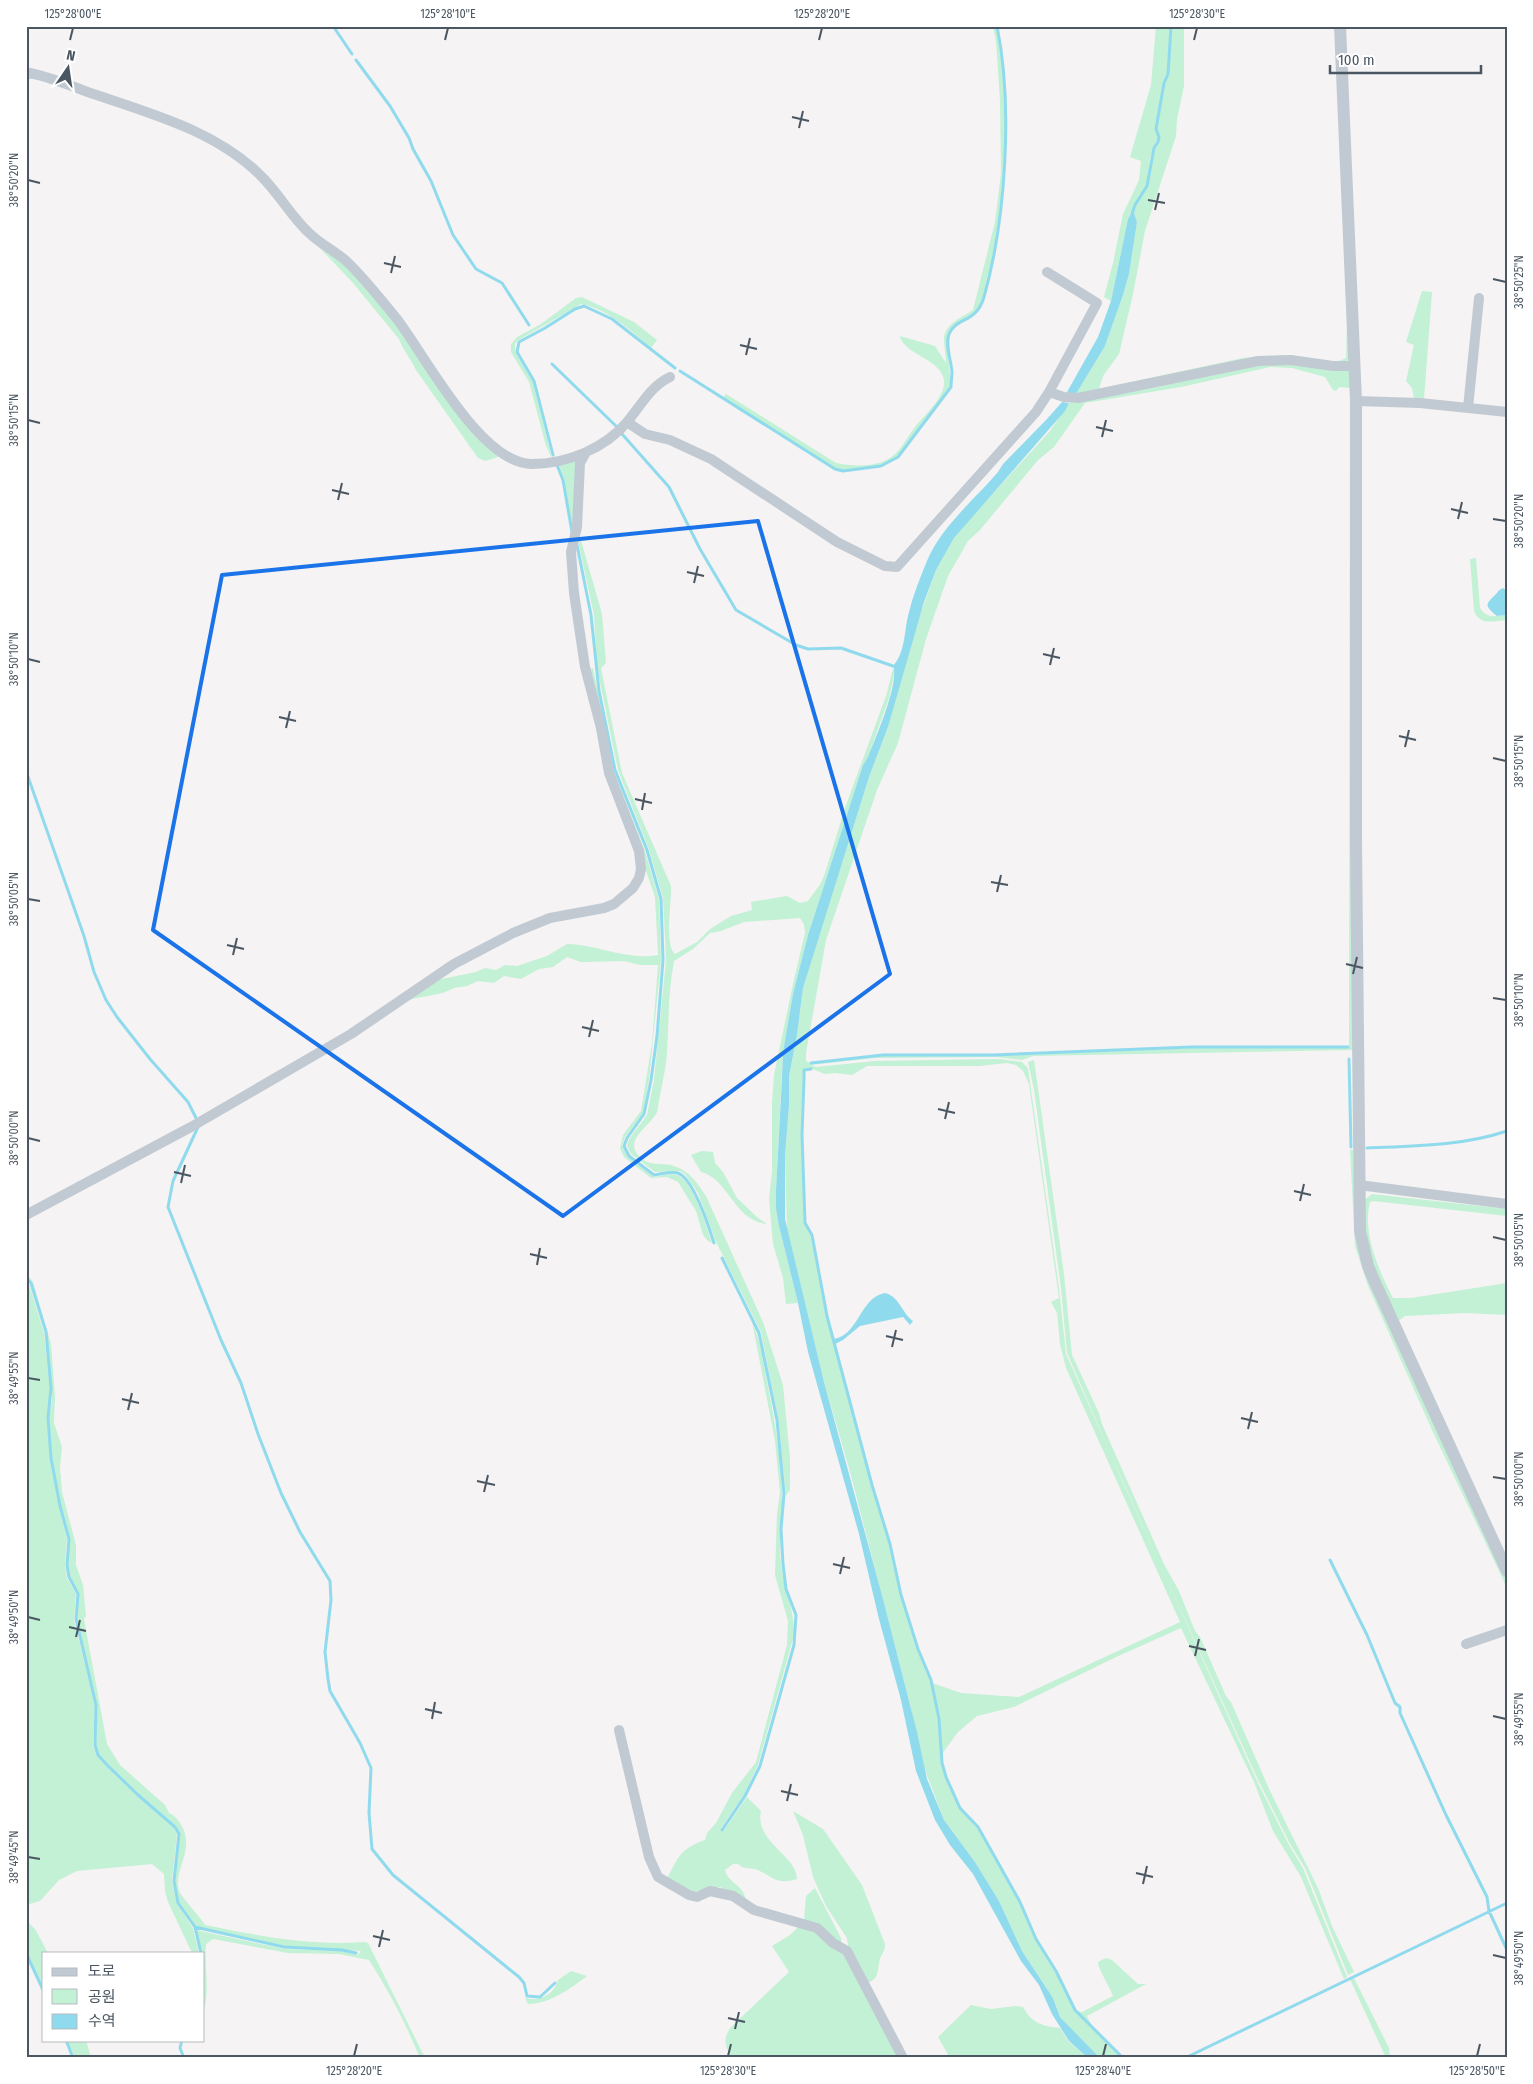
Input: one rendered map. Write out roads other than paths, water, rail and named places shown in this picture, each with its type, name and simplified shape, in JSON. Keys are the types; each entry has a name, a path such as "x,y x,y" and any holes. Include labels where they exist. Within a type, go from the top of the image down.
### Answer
{"street":[{"path":"1340,26 1356,401 1356,822 1360,1231 1368,1266 1507,1571"},
{"path":"28,71 185,127 240,157 260,175 306,230 350,266 397,320 481,436 494,449 506,457 521,463 533,464 569,459 586,452 603,442 627,422 657,383 670,377"},
{"path":"627,422 645,434 670,440 711,459 837,542 892,568 898,567 1036,412 1049,392 1097,303 1047,272"},
{"path":"1468,408 1479,298"},
{"path":"1049,392 1064,397 1078,398 1258,361 1291,360 1333,366 1354,366"},
{"path":"1356,401 1420,403 1507,412"},
{"path":"26,1215 191,1127 360,1029 430,978 454,964 513,934 550,918 604,908 614,904 633,888 639,878 639,850 609,773 601,728 585,667 574,593 571,552 577,527 580,463 586,452"},
{"path":"1360,1185 1507,1204"},
{"path":"1466,1644 1507,1630"},
{"path":"619,1730 649,1857 658,1877 689,1895 697,1896 710,1892 723,1893 733,1896 754,1910 817,1928 833,1943 847,1951 903,2058"}],"water":[{"path":"1133,210 1137,222 1129,274 1123,295 1105,346 1076,394 1069,395 1067,392 1098,337 1111,301 1128,219"},
{"path":"1062,402 1069,403 1065,411 954,538 936,570 924,602 888,727 869,777 803,988 789,1076 789,1106 785,1155 785,1219 824,1382 883,1599 927,1779 944,1820 975,1862 999,1901 1022,1951 1053,1998 1060,2017 1100,2058 1088,2058 1069,2041 1052,2014 1039,1985 1021,1961 973,1874 950,1845 935,1820 916,1771 901,1700 859,1534 808,1352 776,1208 783,1052 793,994 808,935 863,765 886,711 893,684 893,666 900,654 907,619 915,593 933,549 949,525 998,472 1003,464"},
{"path":"1503,588 1507,591 1507,615 1497,616 1488,607 1488,602"},
{"path":"885,1293 897,1301 913,1321 910,1325 903,1317 860,1326 835,1344 834,1339 849,1331 870,1301"}],"waterway":[{"path":"333,26 352,54"},
{"path":"680,371 835,469 843,471 881,466 898,457 951,387 952,372 948,343 949,334 952,328 972,316 981,306 992,266 1002,198 1006,126 1002,57 997,26"},
{"path":"1132,214 1135,205 1147,186 1154,148 1158,142 1159,137 1156,129 1164,83 1168,74 1171,26"},
{"path":"356,60 390,106 409,138 431,181 453,235 476,269 502,283 529,325"},
{"path":"553,455 534,381 517,352 519,342 575,309 584,306 612,319 675,368"},
{"path":"552,364 617,427"},
{"path":"622,434 669,487 700,549 736,610 796,645 808,649 841,648 893,666"},
{"path":"557,465 563,480 572,532"},
{"path":"577,545 591,615 599,691 615,770 647,850 661,899 663,960 657,1036 651,1080 644,1114 627,1138 624,1146 629,1156 654,1175 675,1172 684,1177 690,1184 700,1204 714,1243"},
{"path":"26,771 84,936 94,972 106,1000 150,1059 188,1102 196,1118"},
{"path":"811,1063 883,1055 994,1055 1191,1047 1348,1047"},
{"path":"1349,1059 1351,1147"},
{"path":"811,1069 804,1070 802,1135 805,1223 812,1235 827,1316 872,1485 890,1544 901,1595 918,1649 931,1680 939,1719 942,1763 946,1777 960,1808 978,1827 1020,1902 1036,1939 1056,1971 1075,2010 1123,2058"},
{"path":"198,1127 173,1181 168,1207 221,1340 241,1383 281,1493 300,1532 330,1581 331,1600 325,1652 328,1679 330,1691 360,1743 371,1768 369,1813 372,1849 393,1875 519,1977 524,1983 527,1996 540,1997 555,1983"},
{"path":"1367,1148 1420,1146 1473,1140 1507,1131"},
{"path":"722,1258 759,1333 777,1420 784,1494 781,1529 786,1589 796,1615 794,1645 760,1766 745,1796 722,1830"},
{"path":"26,1278 31,1283 46,1332 51,1388 48,1418 51,1458 60,1506 69,1539 67,1565 69,1577 78,1594 76,1619 96,1705 95,1745 98,1755 107,1765 175,1827 179,1834 174,1881 178,1903 195,1927 201,1952"},
{"path":"1330,1560 1367,1635 1395,1703 1400,1707 1400,1713 1446,1815 1487,1897 1489,1911 1507,1950"},
{"path":"1185,2058 1507,1903"},
{"path":"195,1927 284,1947 342,1950 356,1953"},
{"path":"26,1953 42,1988"},
{"path":"67,2042 73,2058"},
{"path":"182,2042 180,2048 184,2058"}]}
